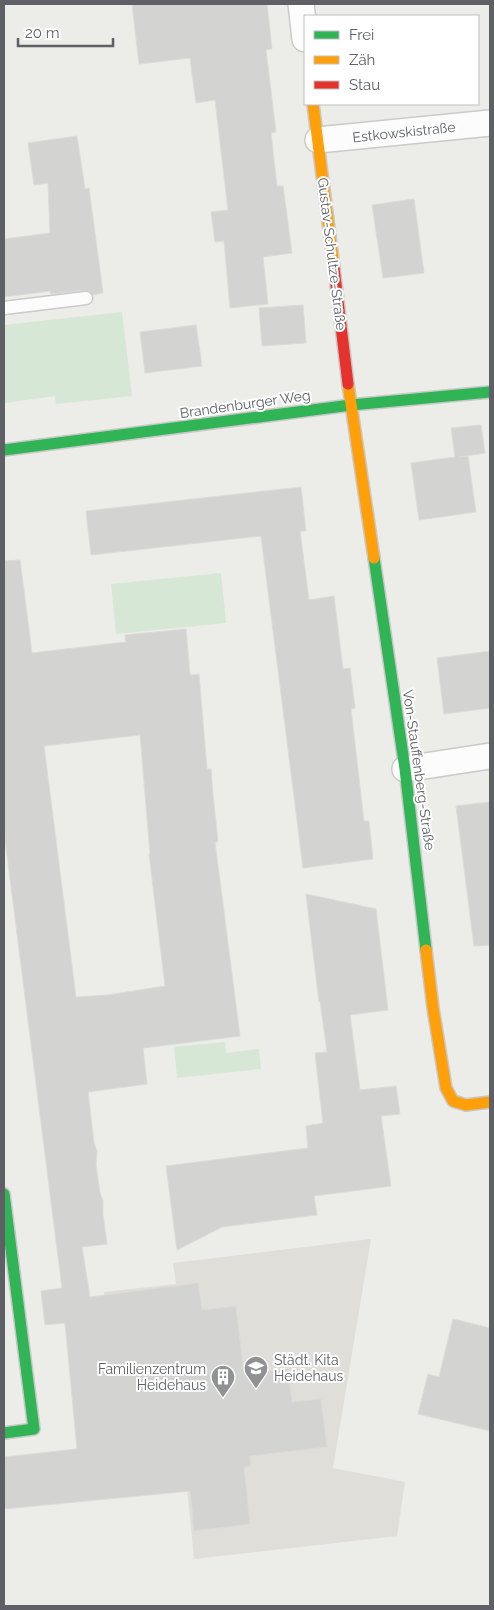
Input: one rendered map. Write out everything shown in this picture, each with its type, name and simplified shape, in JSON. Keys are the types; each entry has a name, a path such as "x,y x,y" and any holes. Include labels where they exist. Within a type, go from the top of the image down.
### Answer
{"street":[{"path":"301,4 304,30"},
{"name":"Gustav-Schultze-Straße","path":"313,105 351,405"},
{"name":"Estkowskistraße","path":"318,140 490,123"},
{"name":"Brandenburger Weg","path":"4,450 351,405 490,392"},
{"name":"Von-Stauffenberg-Straße","path":"351,405 405,769 433,1008 446,1088 452,1101 466,1105 490,1102"},
{"path":"405,769 490,756"},
{"path":"4,1194 15,1276 11,1313 34,1429 4,1433"}],"lane":[{"path":"4,308 86,298"}],"shaded area":[{"name":"Städt. Kita Heidehaus","path":"371,1239 333,1468 405,1482 397,1536 194,1559 179,1405 114,1374 104,1292 176,1284 173,1263"}],"green space":[{"path":"122,312 132,396 56,404 55,396 4,403 4,325"},
{"path":"221,573 226,623 116,634 111,584"},
{"path":"225,1042 226,1053 259,1049 261,1069 177,1078 174,1047"}],"building":[{"path":"132,4 267,4 272,49 266,50 276,132 271,133 277,186 283,186 292,253 263,257 268,304 230,308 224,241 215,242 211,212 228,210 215,100 196,103 190,58 139,64"},
{"path":"77,136 85,189 89,188 103,293 93,295 90,291 85,290 51,294 50,291 4,297 4,239 50,233 48,183 34,185 28,143"},
{"path":"414,199 424,273 383,278 372,205"},
{"path":"303,305 306,343 262,346 259,308"},
{"path":"196,325 202,366 145,373 140,332"},
{"path":"481,425 485,453 459,457 468,456 476,512 419,520 411,463 455,457 451,428"},
{"path":"301,487 306,531 300,531 309,600 334,596 343,669 350,668 355,708 351,709 364,821 369,821 373,859 303,868 261,536 91,555 86,511"},
{"path":"20,560 32,653 126,642 125,635 186,629 190,675 199,674 207,769 211,769 218,842 215,842 240,1036 143,1048 147,1084 88,1092 94,1143 97,1151 96,1165 103,1201 107,1244 82,1247 90,1297 198,1283 202,1310 236,1306 244,1374 288,1369 292,1402 321,1399 327,1447 250,1456 251,1466 244,1467 250,1524 194,1531 190,1491 4,1509 4,1457 77,1449 65,1323 45,1325 41,1291 62,1288 4,832 4,561","holes":["140,735 150,854 165,986 108,995 76,997 44,746"]},
{"path":"490,651 490,708 444,714 437,658"},
{"path":"490,802 490,945 474,946 456,806"},
{"path":"306,894 376,909 388,1010 350,1015 360,1090 396,1086 400,1114 381,1116 391,1186 314,1196 317,1215 222,1227 177,1250 166,1166 308,1148 306,1126 323,1123 315,1053 327,1052"},
{"path":"453,1319 490,1328 490,1431 418,1414 428,1374 439,1377"}],"traffic: fast":[{"path":"4,450 351,405 490,392"},
{"path":"374,558 405,769 426,950"},
{"path":"4,1194 34,1429 4,1433"}],"traffic: slow":[{"path":"313,105 334,268"},
{"path":"348,384 374,558"},
{"path":"426,950 446,1088 453,1101 466,1105 490,1102"}],"traffic: jam":[{"path":"334,268 348,384"}],"place":[{"name":"Städt. Kita Heidehaus","path":"256,1389"},
{"name":"Familienzentrum Heidehaus","path":"223,1398"}]}
